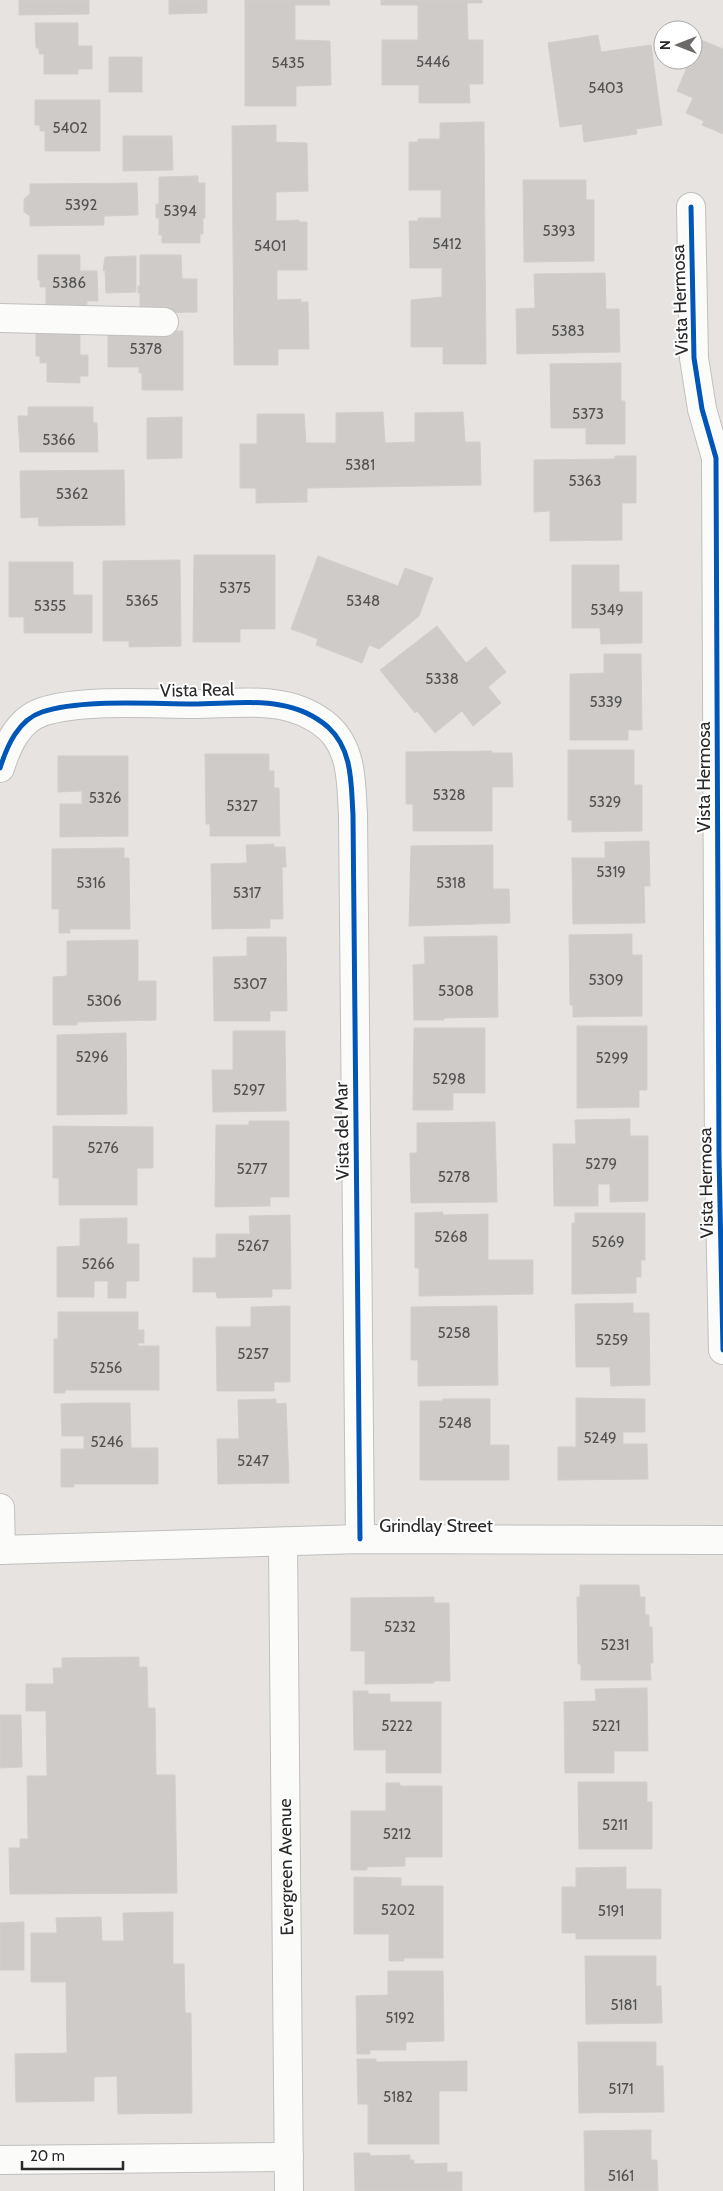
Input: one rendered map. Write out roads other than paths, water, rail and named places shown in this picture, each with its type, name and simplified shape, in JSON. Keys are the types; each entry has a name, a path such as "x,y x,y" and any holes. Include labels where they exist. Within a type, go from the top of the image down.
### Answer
{"street":[{"name":"Vista Hermosa","path":"690,208 694,358 702,409 719,458 723,1350"},
{"path":"0,318 164,322"},
{"name":"Vista Real","path":"0,768 6,748 20,727 40,713 76,705 258,703 280,705 314,716 329,728"},
{"name":"Vista del Mar","path":"329,728 340,741 349,760 353,815 360,1539"},
{"path":"0,1508 0,1550"},
{"name":"Grindlay Street","path":"0,1550 360,1539 723,1540"},
{"name":"Evergreen Avenue","path":"283,1542 289,2191"},
{"path":"0,2160 289,2157"}]}
